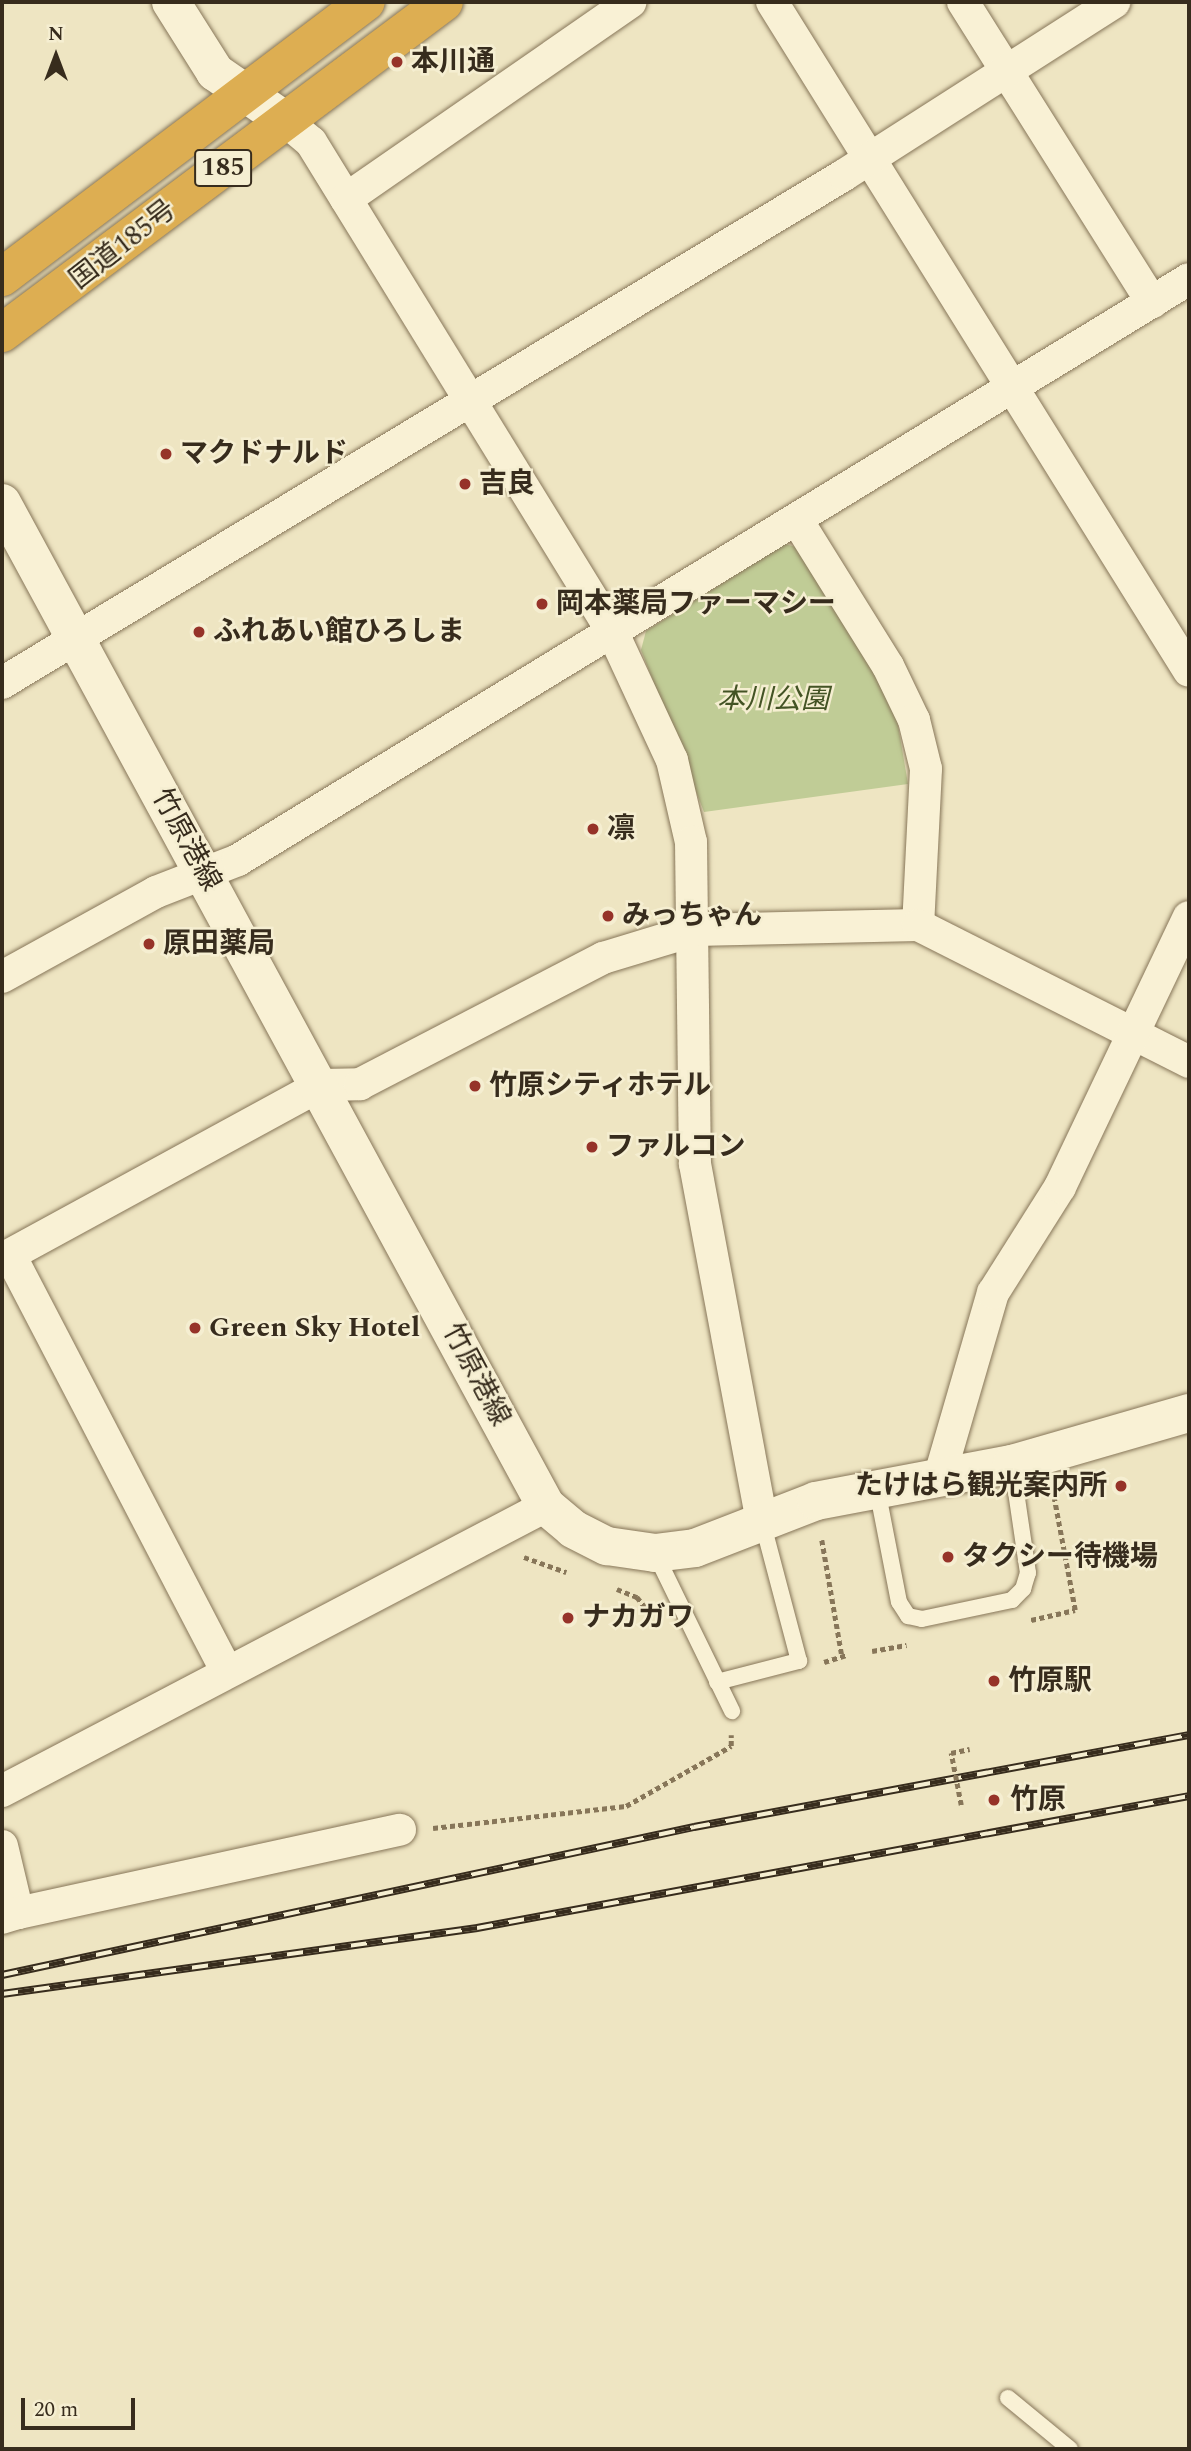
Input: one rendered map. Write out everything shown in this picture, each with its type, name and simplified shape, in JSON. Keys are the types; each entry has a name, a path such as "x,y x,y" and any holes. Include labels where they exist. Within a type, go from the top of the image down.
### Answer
{"highway":[{"name":"国道185号","path":"2,277 366,2"},
{"name":"国道185号","path":"2,333 444,2"}],"main road":[{"path":"172,2 215,72 287,122"},
{"name":"竹原港線","path":"2,503 321,1085 546,1506 607,1546 655,1553 695,1548 761,1517 940,1475 1012,1464 1189,1413"}],"street":[{"path":"346,199 630,2"},
{"path":"772,2 1008,388 1189,671"},
{"path":"963,2 1152,302"},
{"path":"2,683 78,643 1114,2"},
{"path":"287,122 311,142 467,402 612,631 672,760 691,842 695,930 695,1164 761,1517"},
{"path":"2,977 203,872 238,860 1189,279"},
{"path":"797,520 888,666 914,720 926,769 918,925"},
{"path":"940,1475 993,1293 1060,1187 1129,1034 1189,917"},
{"path":"226,1670 6,1257 321,1085 360,1084 603,958 695,930 918,925 1189,1062"},
{"path":"2,1791 226,1670 546,1506"},
{"path":"2,1846 10,1915 400,1830"}],"lane":[{"path":"877,1489 899,1602 908,1616 922,1619 1012,1600 1023,1589 1028,1573 1012,1464"},
{"path":"717,1682 799,1661 761,1517"},
{"path":"655,1553 732,1712"},
{"path":"1008,2398 1070,2449"}],"path":[{"path":"821,1537 842,1656"},
{"path":"400,1830 551,1819 626,1806 731,1746 732,1712"},
{"path":"961,1805 951,1753 970,1749"}],"green space":[{"name":"本川公園","path":"785,544 796,547 880,680 897,719 908,784 704,812 641,650 646,631"}],"railway":[{"path":"2,1975 694,1827 1189,1735"},
{"path":"2,1994 477,1928 1189,1796"}],"place":[{"name":"本川通","path":"397,62"},
{"name":"マクドナルド","path":"166,454"},
{"name":"吉良","path":"465,484"},
{"name":"岡本薬局ファーマシー","path":"542,604"},
{"name":"ふれあい館ひろしま","path":"199,632"},
{"name":"凛","path":"593,829"},
{"name":"みっちゃん","path":"608,916"},
{"name":"原田薬局","path":"149,944"},
{"name":"竹原シティホテル","path":"475,1086"},
{"name":"ファルコン","path":"592,1147"},
{"name":"Green Sky Hotel","path":"195,1328"},
{"name":"たけはら観光案内所","path":"1121,1486"},
{"name":"タクシー待機場","path":"948,1557"},
{"name":"ナカガワ","path":"568,1618"},
{"name":"竹原駅","path":"994,1681"},
{"name":"竹原","path":"994,1800"}]}
